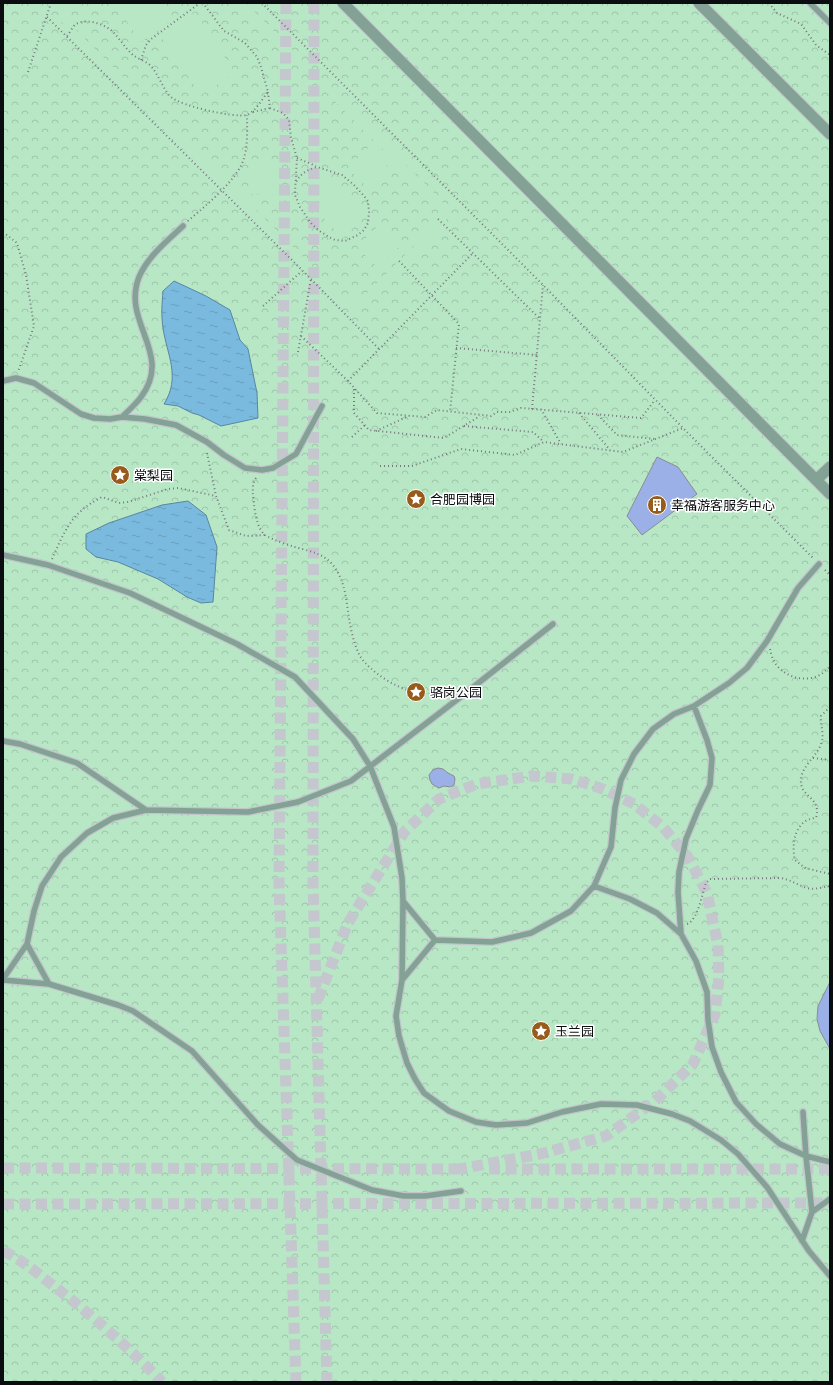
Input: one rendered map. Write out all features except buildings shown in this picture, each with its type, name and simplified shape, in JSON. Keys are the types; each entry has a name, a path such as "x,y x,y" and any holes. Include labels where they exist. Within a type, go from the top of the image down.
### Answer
{"street":[{"path":"343,3 830,494"},
{"path":"700,3 830,134"},
{"path":"816,480 830,466"}],"lane":[{"path":"810,3 830,23"},
{"path":"122,417 141,398 149,384 152,373 152,357 135,306 136,289 139,278 149,260 183,226"},
{"path":"3,381 16,378 34,383 81,414 110,419 122,417 145,418 176,425 207,442 224,455 246,468 262,470 273,468 296,454 322,406"},
{"path":"3,555 48,565 130,593 237,644 296,677 353,739 370,766 394,826 402,878 403,901 402,980 396,1016 399,1036 407,1063 424,1093 449,1111 476,1122 496,1125 527,1123 562,1112 601,1104 637,1105 672,1114 704,1129 738,1154 767,1187 802,1241 830,1276"},
{"path":"403,901 435,940 492,942 532,933 571,911 594,886 611,847 615,808 621,780 634,754 653,729 674,714 694,706 729,683 747,668 767,640 798,588 819,564"},
{"path":"3,980 12,969 27,944 34,911 42,886 61,857 87,833 112,818 146,810 248,812 298,802 351,781 553,624"},
{"path":"681,934 678,892 679,872 689,832 710,785 712,758 694,706"},
{"path":"3,741 20,744 77,763 146,810"},
{"path":"594,886 630,899 657,913 681,934 696,961 707,992 708,1020 711,1042 721,1072 736,1102 756,1124 780,1144 806,1156 830,1162"},
{"path":"402,980 435,940"},
{"path":"27,944 49,984"},
{"path":"3,980 49,984 118,1005 132,1011 192,1051 258,1126 297,1160 372,1190 411,1196 425,1196 461,1191"},
{"path":"802,1241 812,1212 803,1112"},
{"path":"812,1212 830,1199"}],"path":[{"path":"28,72 51,3"},
{"path":"141,60 146,46 151,39 201,3 224,31 245,43 257,57 268,92 270,108"},
{"path":"262,3 830,575"},
{"path":"769,3 777,13 801,24 816,45 830,55"},
{"path":"47,17 311,279 379,349"},
{"path":"67,37 73,27 79,23 87,22 102,25 113,31 132,55 150,66 171,97 181,104 224,114 247,115 252,112 270,108 283,113 289,120 291,138 297,158 295,195 300,207 310,222 318,230 335,240 345,241 358,236 364,230 369,220 368,202 354,185 342,175 317,167 297,158"},
{"path":"252,112 268,92"},
{"path":"183,226 221,190 241,166 246,146 247,115"},
{"path":"295,184 299,177 305,172 317,167"},
{"path":"438,219 540,319"},
{"path":"3,232 17,243 26,275 34,326 16,378"},
{"path":"348,381 473,253"},
{"path":"399,261 458,324 450,412"},
{"path":"263,306 302,271"},
{"path":"298,352 311,279"},
{"path":"532,409 543,285"},
{"path":"301,336 348,381 378,413 425,417 437,410 491,416 496,412 510,412 522,408 641,418 655,400"},
{"path":"456,348 537,355"},
{"path":"354,388 354,413 369,430 444,438 481,415"},
{"path":"542,409 561,444"},
{"path":"579,413 611,450"},
{"path":"597,414 617,435 656,439"},
{"path":"376,431 410,416"},
{"path":"352,437 365,425"},
{"path":"463,426 533,432 544,442"},
{"path":"380,466 412,466 461,449 515,456 544,442 623,452 683,428"},
{"path":"207,442 216,496 229,530 246,536 265,535 294,547 318,553 333,565 344,585 354,642 361,657 379,676 402,688 416,692 467,692"},
{"path":"262,470 255,479 252,488 254,509 258,524 265,535"},
{"path":"48,565 70,521 88,503 102,497 119,503 128,502 168,489 178,488 216,496"},
{"path":"767,640 774,661 784,673 799,678 814,678 830,667"},
{"path":"830,707 821,716 820,722 823,729 821,745 803,773 801,780 802,789 815,803 818,810 816,818 810,818 802,823 793,842 793,852 796,860 805,868 830,874"},
{"path":"813,758 830,760"},
{"path":"680,926 690,922 696,916 706,883 710,879 780,878 788,879 808,888 830,886"}],"green space":[{"name":"合肥园博园","path":"3,3 830,3 830,1382 3,1382"},
{"path":"59,3 68,3 71,22 75,29 344,298 355,299 366,294 437,223 437,207 435,202 237,3 246,3 441,200 445,207 446,214 444,228 368,304 353,308 346,308 338,305 65,30 60,16"},
{"path":"114,3 163,3 174,19 141,42"},
{"path":"195,12 235,73 201,95 160,35"},
{"path":"369,147 391,170 370,190 348,168"},
{"path":"251,162 281,163 280,195 251,194"},
{"path":"324,172 367,215 343,238 301,195"},
{"path":"379,225 400,245 378,268 357,247"}],"water":[{"path":"174,281 206,296 230,310 240,340 248,349 257,393 258,418 221,426 178,406 164,404 172,385 172,375 162,323 163,291"},
{"path":"188,501 206,515 217,547 213,602 201,603 187,597 158,579 118,562 96,557 86,549 86,534 109,523 162,505"}],"tunnel":[{"path":"286,3 279,884 296,1382"},
{"path":"314,3 313,884 327,1382"},
{"path":"318,999 348,923 405,831 439,799 477,784 531,776 572,779 603,789 634,804 663,827 688,857 707,893 718,945 719,977 715,1014 693,1064 655,1101 606,1136 540,1154 459,1169"},
{"path":"3,1168 465,1169"},
{"path":"489,1169 830,1169"},
{"path":"3,1204 830,1203"},
{"path":"3,1251 30,1268 83,1309 137,1357 162,1382"}],"place":[{"name":"棠梨园","path":"120,475"},
{"name":"合肥园博园","path":"416,499"},
{"name":"幸福游客服务中心","path":"657,505"},
{"name":"骆岗公园","path":"416,692"},
{"name":"玉兰园","path":"541,1031"}]}
